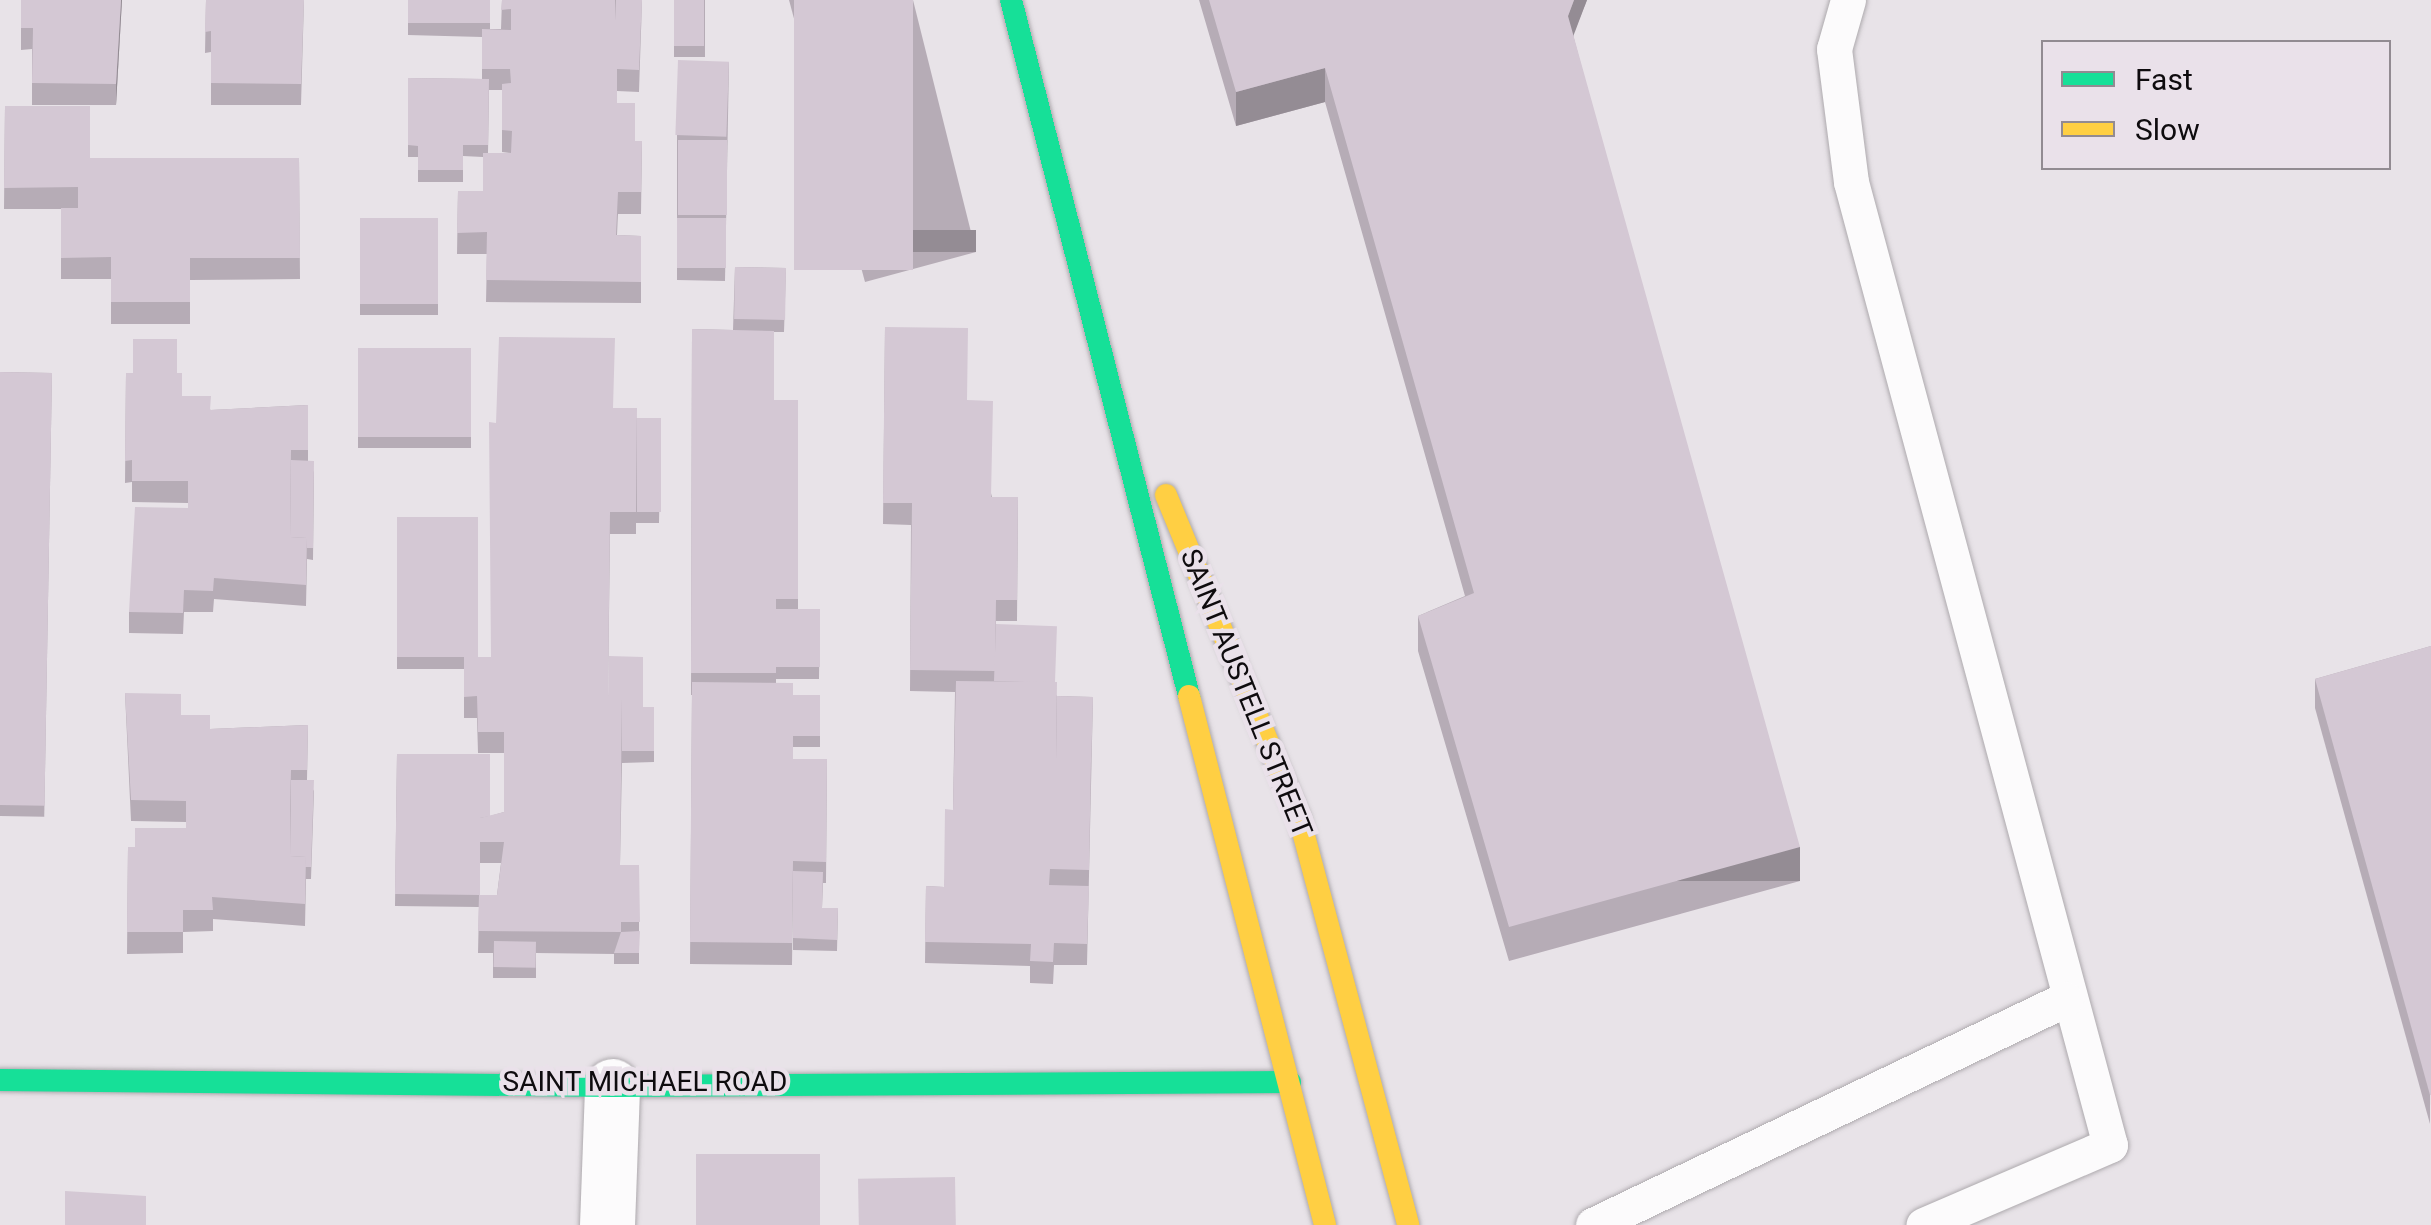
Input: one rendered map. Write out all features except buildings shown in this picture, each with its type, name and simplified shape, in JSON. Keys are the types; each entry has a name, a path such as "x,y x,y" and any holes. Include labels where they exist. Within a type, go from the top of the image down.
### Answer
{"street":[{"name":"SAINT AUSTELL STREET","path":"1012,0 1104,344 1192,725 1325,1225"},
{"name":"SAINT AUSTELL STREET","path":"1104,344 1299,818 1408,1225"},
{"name":"SAINT MICHAEL ROAD","path":"0,1080 612,1086 1290,1082"},
{"path":"608,1225 612,1086"}],"lane":[{"path":"1848,0 1834,49 1851,182 2066,998 2110,1145 1922,1225"},
{"path":"1593,1225 2066,998"},
{"path":"1374,1104 1417,1202 1438,1225"}],"traffic: fast":[{"path":"1011,0 1189,696"},
{"path":"0,1080 612,1086 1290,1082"}],"traffic: slow":[{"path":"1166,495 1299,817 1408,1225"},
{"path":"1189,696 1325,1225"}]}
